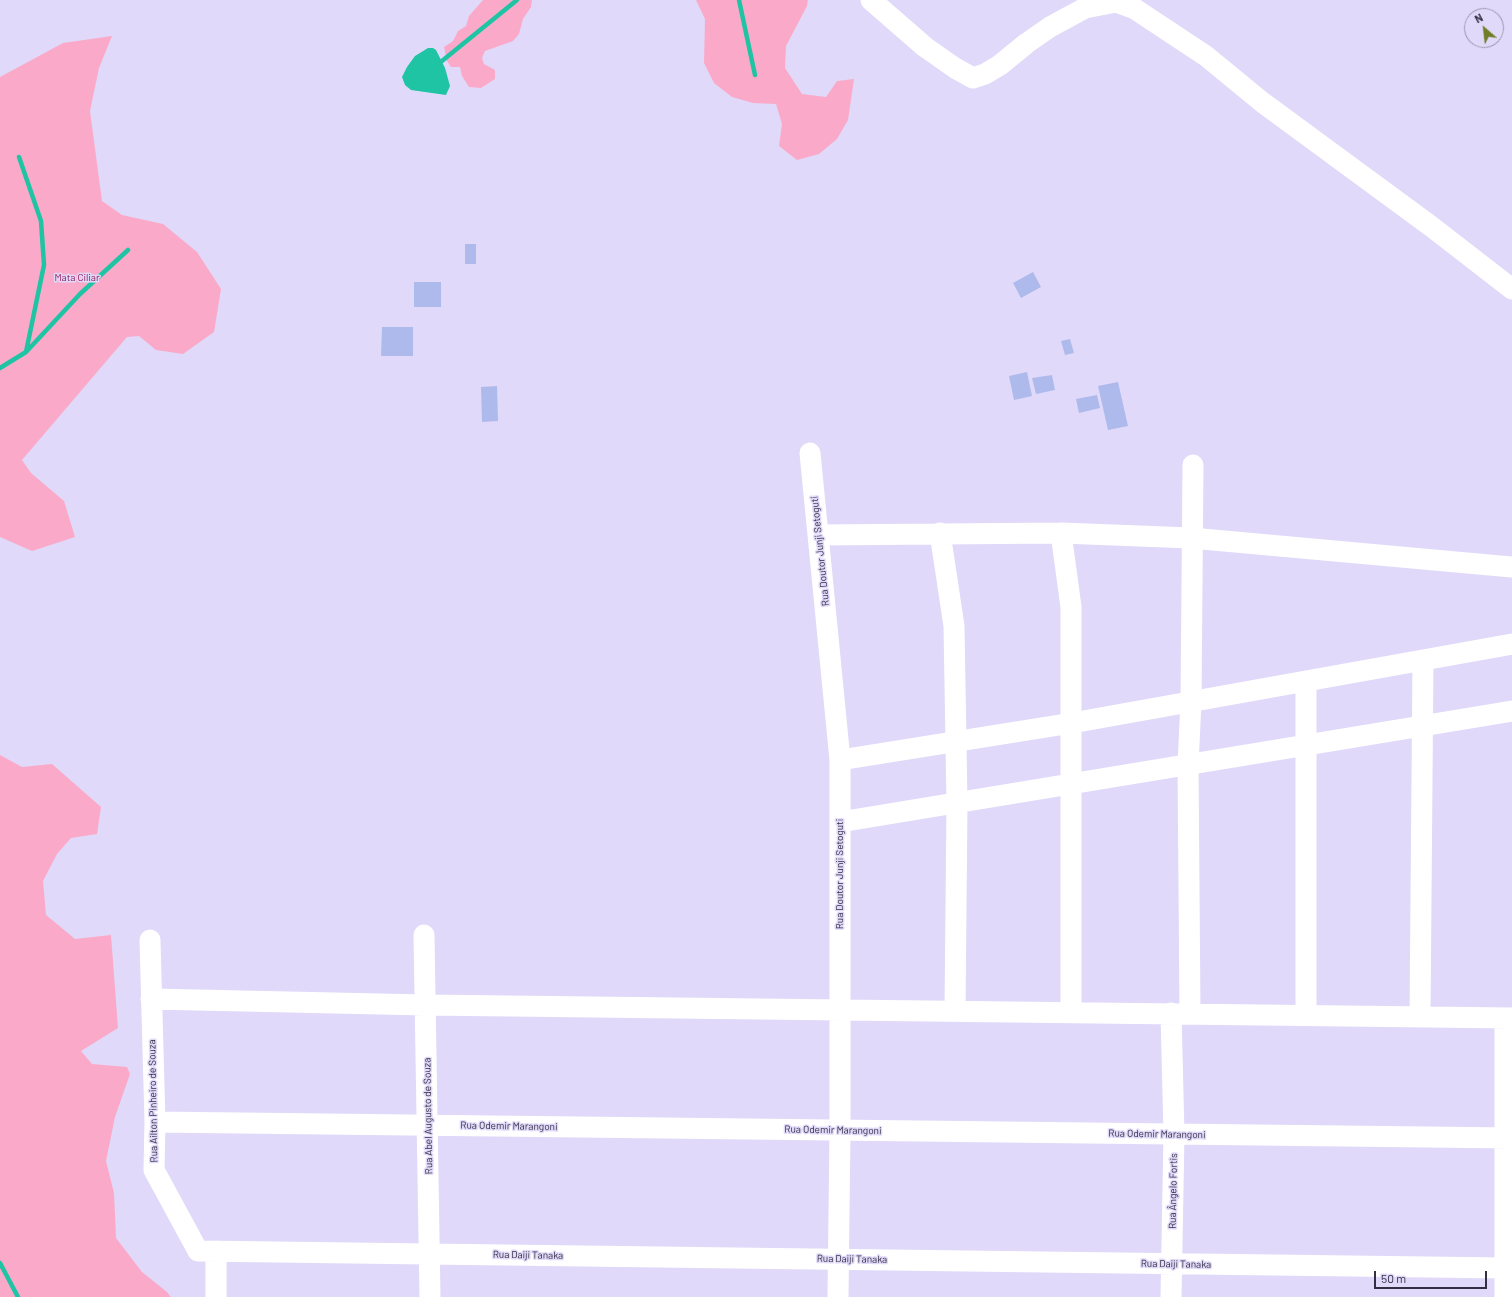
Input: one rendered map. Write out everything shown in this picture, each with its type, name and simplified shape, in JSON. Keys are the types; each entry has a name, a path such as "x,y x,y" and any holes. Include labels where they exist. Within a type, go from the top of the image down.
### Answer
{"street":[{"path":"871,0 925,47 955,68 973,78 986,74 1000,65 1027,43 1086,8 1116,2 1135,9 1206,56 1262,102 1432,227 1512,289"},
{"name":"Rua Doutor Junji Setoguti","path":"810,453 840,760 840,1130 838,1297"},
{"name":"Rua Ângelo Fortis","path":"1172,1297 1174,1134 1180,1013 1191,702 1191,538 1193,464"},
{"path":"819,535 1061,533 1191,538 1512,567"},
{"path":"1061,533 1071,607 1071,1012"},
{"path":"940,534 954,626 957,803 955,1011"},
{"path":"840,760 956,740 1072,723 1512,644"},
{"path":"1420,1017 1423,660"},
{"path":"1306,682 1306,1015"},
{"path":"840,822 1512,711"},
{"name":"Rua Abel Augusto de Souza","path":"424,935 430,1297"},
{"name":"Rua Ailton Pinheiro de Souza","path":"150,940 155,1122 154,1170 207,1251 216,1297"},
{"path":"152,999 426,1005 1508,1018 1508,1138 1505,1268 1506,1297"},
{"name":"Rua Odemir Marangoni","path":"155,1122 1508,1138"},
{"name":"Rua Daiji Tanaka","path":"207,1251 1505,1268"}],"green space":[{"path":"483,0 532,0 531,7 523,19 519,34 513,41 485,51 482,58 484,64 495,70 495,79 481,88 469,87 462,76 460,67 451,67 447,61 444,47 453,41 458,31 466,26 469,16"},
{"path":"696,0 808,0 807,6 786,46 785,68 802,94 826,97 837,81 854,79 848,120 837,139 819,154 797,160 779,146 782,124 776,104 753,103 732,97 714,83 704,63 705,19"},
{"name":"Mata Ciliar","path":"112,36 99,68 90,111 102,201 122,215 163,224 197,252 221,289 214,332 183,354 156,350 139,336 127,337 22,460 31,473 64,501 75,537 32,551 0,537 0,77 63,43"},
{"path":"0,755 22,767 52,764 101,807 97,834 71,838 57,854 43,881 46,915 75,939 111,935 118,1028 81,1051 92,1064 127,1067 130,1074 115,1117 106,1161 114,1193 116,1238 142,1272 171,1297 0,1297"}],"shaded area":[{"path":"428,48 433,48 436,50 445,68 450,86 446,95 411,90 405,85 402,77 407,67 415,56"}],"building":[{"path":"465,244 476,244 476,264 465,264"},
{"path":"1033,272 1041,287 1021,298 1013,283"},
{"path":"414,282 441,282 441,307 414,307"},
{"path":"382,327 413,327 413,356 381,356"},
{"path":"1070,339 1074,353 1065,355 1061,341"},
{"path":"1027,372 1032,396 1014,400 1009,376"},
{"path":"1052,375 1055,390 1036,394 1032,378"},
{"path":"1118,382 1128,426 1108,430 1098,386"},
{"path":"497,386 498,421 482,422 481,387"},
{"path":"1097,395 1100,408 1079,413 1076,399"}],"waterway":[{"path":"437,65 517,0"},
{"path":"739,0 755,75"},
{"path":"19,157 41,221 44,265 26,352"},
{"path":"0,368 26,352 80,294 128,250"},
{"path":"0,1263 18,1297"}]}
